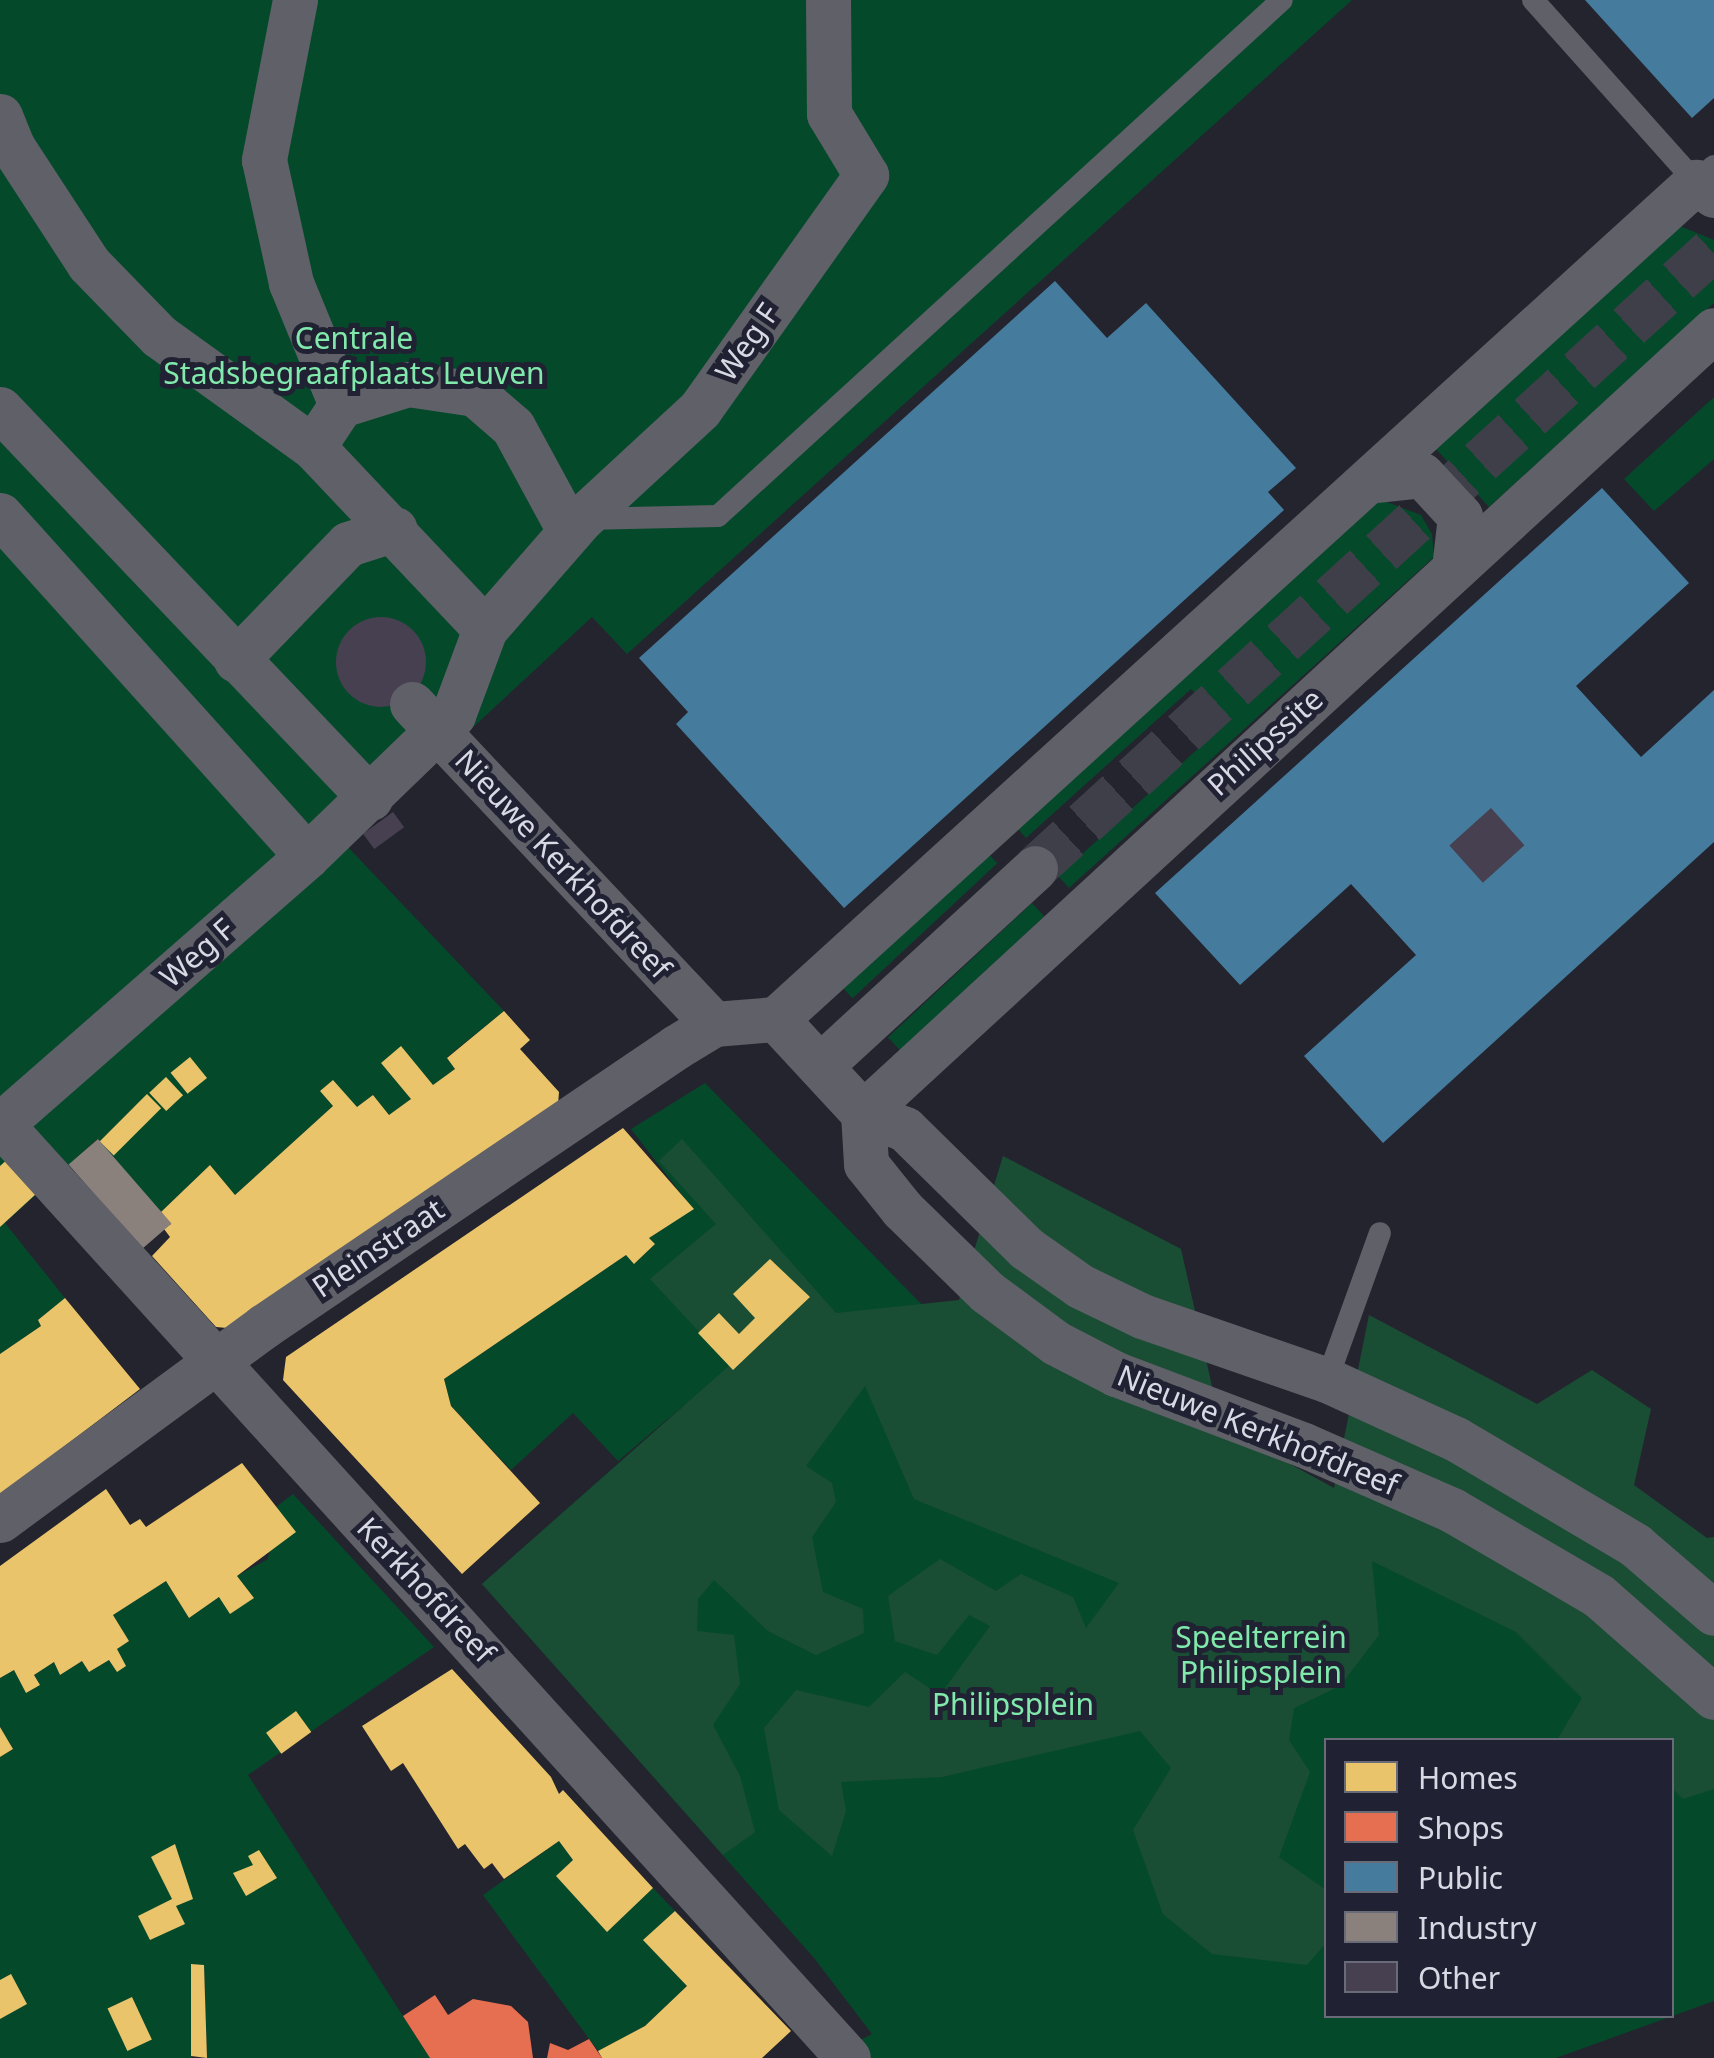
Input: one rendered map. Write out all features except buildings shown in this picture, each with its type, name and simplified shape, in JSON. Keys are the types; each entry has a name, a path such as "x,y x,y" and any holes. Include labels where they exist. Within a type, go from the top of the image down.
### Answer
{"street":[{"path":"296,0 264,160 291,284 342,405"},
{"name":"Weg F","path":"0,1124 370,798 425,717 453,715 485,629 575,526 700,408 866,175 829,114 828,0"},
{"path":"4,135 89,264 159,336 313,448 395,529 485,629"},
{"path":"776,1019 1368,480 1708,181"},
{"name":"Philipssite","path":"863,1113 1714,330"},
{"path":"313,448 342,405 408,384 475,394 514,426 575,526"},
{"path":"0,409 370,798"},
{"path":"1368,480 1422,476 1460,516 1454,570"},
{"path":"236,660 348,544 395,529"},
{"path":"5,530 308,856"},
{"name":"Nieuwe Kerkhofdreef","path":"425,717 714,1024"},
{"path":"994,821 1076,915"},
{"path":"820,1066 1035,868"},
{"name":"Nieuwe Kerkhofdreef","path":"776,1019 863,1113 905,1129 1026,1248 1080,1286 1142,1316 1308,1373 1514,1474 1636,1544 1714,1614"},
{"name":"Pleinstraat","path":"0,1520 216,1360 714,1024 776,1019"},
{"name":"Nieuwe Kerkhofdreef","path":"863,1113 866,1164 987,1292 1056,1343 1116,1374 1285,1438 1481,1528 1612,1606 1714,1697"},
{"name":"Kerkhofdreef","path":"0,1124 838,2055"},
{"path":"1285,1438 1308,1373"},
{"path":"1481,1528 1514,1474"}],"lane":[{"path":"575,526 718,516 1282,0"},
{"path":"1533,0 1708,181"},
{"path":"1308,1373 1380,1233"}],"green space":[{"name":"Centrale Stadsbegraafplaats Leuven","path":"0,0 1352,0 627,654 592,617 346,845 504,1011 447,1057 455,1069 433,1085 401,1047 381,1063 411,1099 389,1115 373,1095 357,1107 332,1081 320,1091 333,1106 235,1195 210,1165 161,1212 97,1139 5,1223 65,1298 38,1320 41,1326 0,1354"},
{"path":"1680,226 1714,240 1714,303 1489,507 1435,448"},
{"path":"1714,397 1714,459 1654,511 1624,479"},
{"path":"1379,499 1421,515 1432,534 1434,557 1069,888 1058,876 1224,725 1191,689 1026,838 1016,827"},
{"path":"985,850 997,863 852,998 840,985"},
{"path":"1032,903 1044,916 900,1051 888,1037"},
{"name":"Philipsplein","path":"705,1083 929,1312 1647,1660 1714,1787 1714,2001 1674,2015 1674,1738 1324,1738 1324,2018 1667,2018 1556,2058 825,2058 872,2034 814,1958 482,1584 689,1401 618,1461 573,1413 511,1470 451,1406 444,1379 626,1255 635,1263 654,1245 649,1238 693,1209 631,1129"},
{"name":"Speelterrein Philipsplein","path":"682,1139 836,1313 959,1300 1003,1156 1181,1249 1221,1426 1334,1488 1369,1315 1537,1404 1592,1370 1651,1409 1634,1485 1707,1538 1714,1537 1714,1789 1683,1799 1674,1790 1674,1738 1558,1738 1582,1698 1516,1632 1372,1561 1379,1635 1340,1686 1294,1708 1289,1740 1310,1772 1279,1857 1324,1889 1324,1945 1307,1965 1212,1954 1163,1914 1133,1830 1171,1768 1140,1731 942,1777 841,1782 846,1811 832,1856 779,1810 764,1728 796,1690 869,1707 905,1672 940,1695 990,1626 969,1615 937,1655 895,1641 888,1596 940,1559 996,1591 1021,1574 1073,1597 1086,1628 1119,1583 914,1499 865,1386 806,1466 832,1483 836,1502 812,1537 823,1592 863,1609 864,1633 816,1655 768,1631 714,1580 698,1599 697,1631 734,1635 740,1684 713,1725 740,1776 755,1832 723,1855 482,1584 730,1365 650,1279 716,1224 659,1161"},
{"path":"293,1494 434,1647 248,1775 430,2058 207,2058 204,1966 191,1964 192,2058 0,2058 0,1757 13,1749 0,1727 0,1678 14,1670 26,1693 40,1685 34,1675 54,1662 60,1675 82,1661 89,1672 109,1660 117,1672 117,1649 129,1641 113,1615 166,1581 189,1618 219,1597 253,1597 237,1576 268,1559 276,1507"},
{"path":"559,1841 573,1860 557,1876 607,1931 653,1888 675,1911 644,1940 687,1986 645,2026 598,2051 483,1895"}],"tunnel":[{"path":"1035,868 1714,248"}]}
